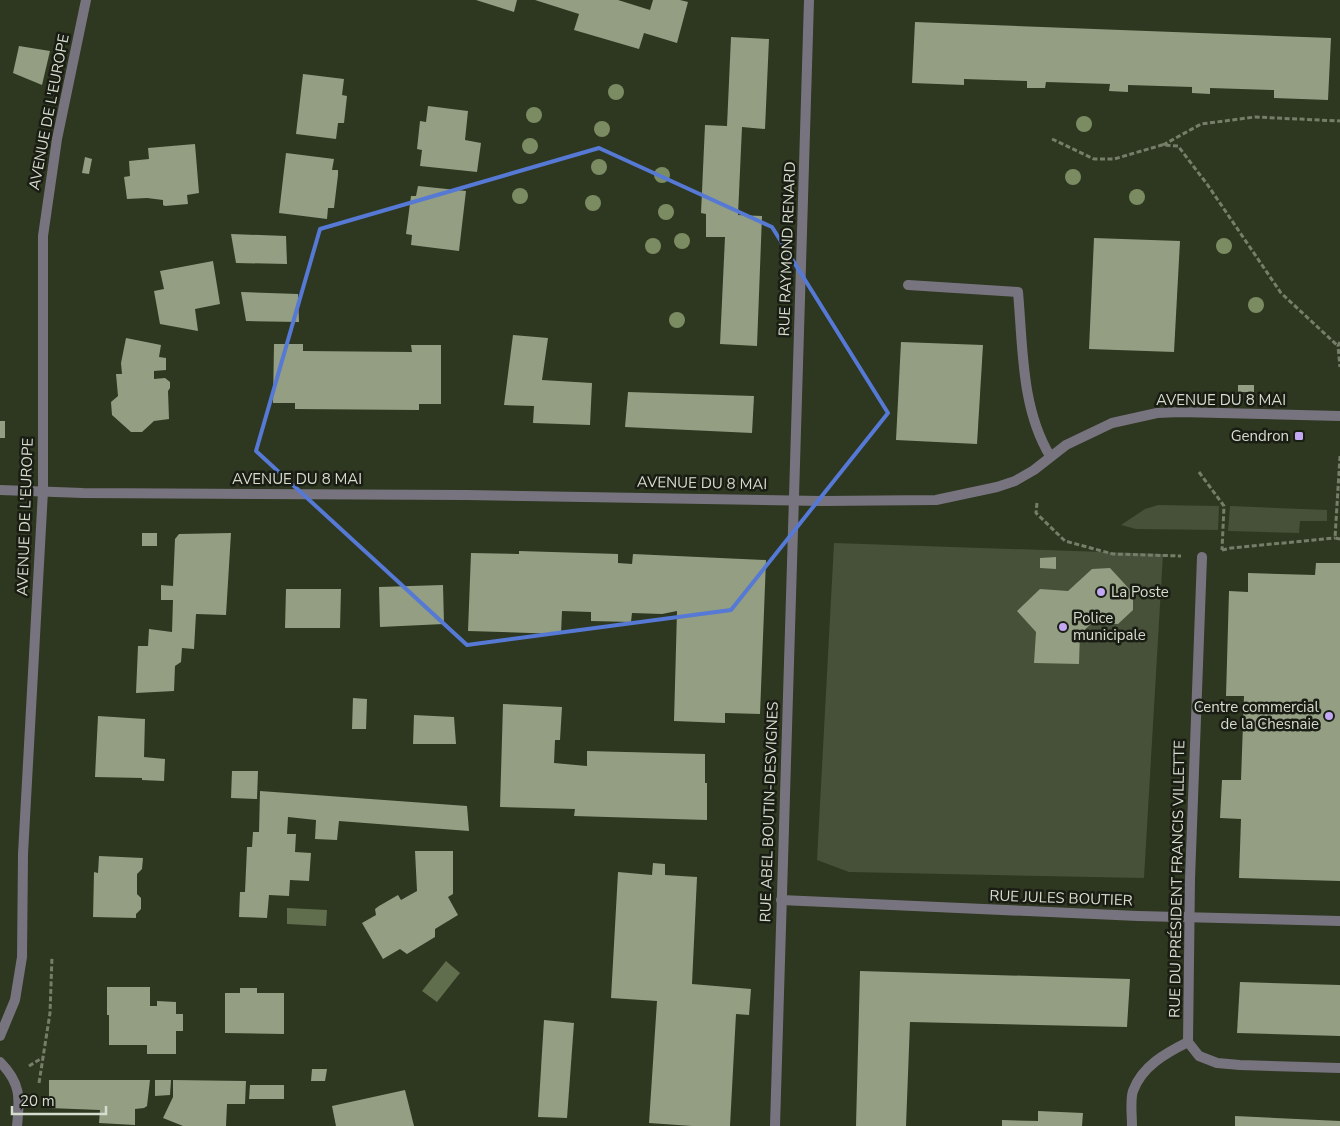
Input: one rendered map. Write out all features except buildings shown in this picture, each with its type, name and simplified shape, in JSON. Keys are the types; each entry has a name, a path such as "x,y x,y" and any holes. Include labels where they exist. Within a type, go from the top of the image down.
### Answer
{"street":[{"name":"AVENUE DE L'EUROPE","path":"0,1036 15,1000 22,957 23,854 42,492 43,236 57,139 86,0"},
{"name":"RUE RAYMOND RENARD","path":"794,499 809,0"},
{"path":"908,285 1018,292 1026,392 1042,444 1050,456"},
{"name":"AVENUE DU 8 MAI","path":"0,490 83,493 936,500 997,487 1015,481 1034,470 1066,445 1098,429 1134,417 1157,413 1340,416"},
{"name":"RUE ABEL BOUTIN-DESVIGNES","path":"776,1126 794,499"},
{"name":"RUE DU PRÉSIDENT FRANCIS VILLETTE","path":"1188,1042 1190,918 1202,556"},
{"name":"RUE JULES BOUTIER","path":"781,900 1190,918 1340,921"},
{"path":"1132,1126 1132,1092 1138,1081 1148,1067 1169,1052 1188,1042 1199,1056 1217,1063 1340,1068"},
{"path":"0,1062 11,1073 17,1085 19,1107 17,1126"}],"path":[{"path":"1052,139 1094,159 1114,159 1162,145 1201,124 1255,117 1340,121"},
{"path":"1162,145 1178,146 1207,184 1281,293 1338,346"},
{"path":"1340,342 1338,346 1340,368"},
{"path":"1335,538 1340,456"},
{"path":"1199,472 1224,506 1222,550"},
{"path":"1037,504 1036,513 1065,541 1113,554 1202,556 1232,548 1340,539"},
{"path":"38,1088 50,1013 52,957"}],"highlighted area":[{"path":"599,148 772,227 888,413 731,610 467,645 256,451 320,229"}],"shaded area":[{"path":"1158,505 1219,506 1218,530 1136,529 1121,525 1145,509"},
{"path":"1230,506 1327,510 1327,521 1300,521 1299,533 1228,531"},
{"path":"834,543 1163,554 1144,878 849,872 817,860"},
{"path":"287,908 327,910 326,926 287,924"},
{"path":"446,961 460,973 437,1002 422,991"}],"place":[{"name":"Gendron","path":"1299,436"},
{"name":"La Poste","path":"1101,592"},
{"name":"Police municipale","path":"1063,627"},
{"name":"Centre commercial de la Chesnaie","path":"1329,716"}]}
